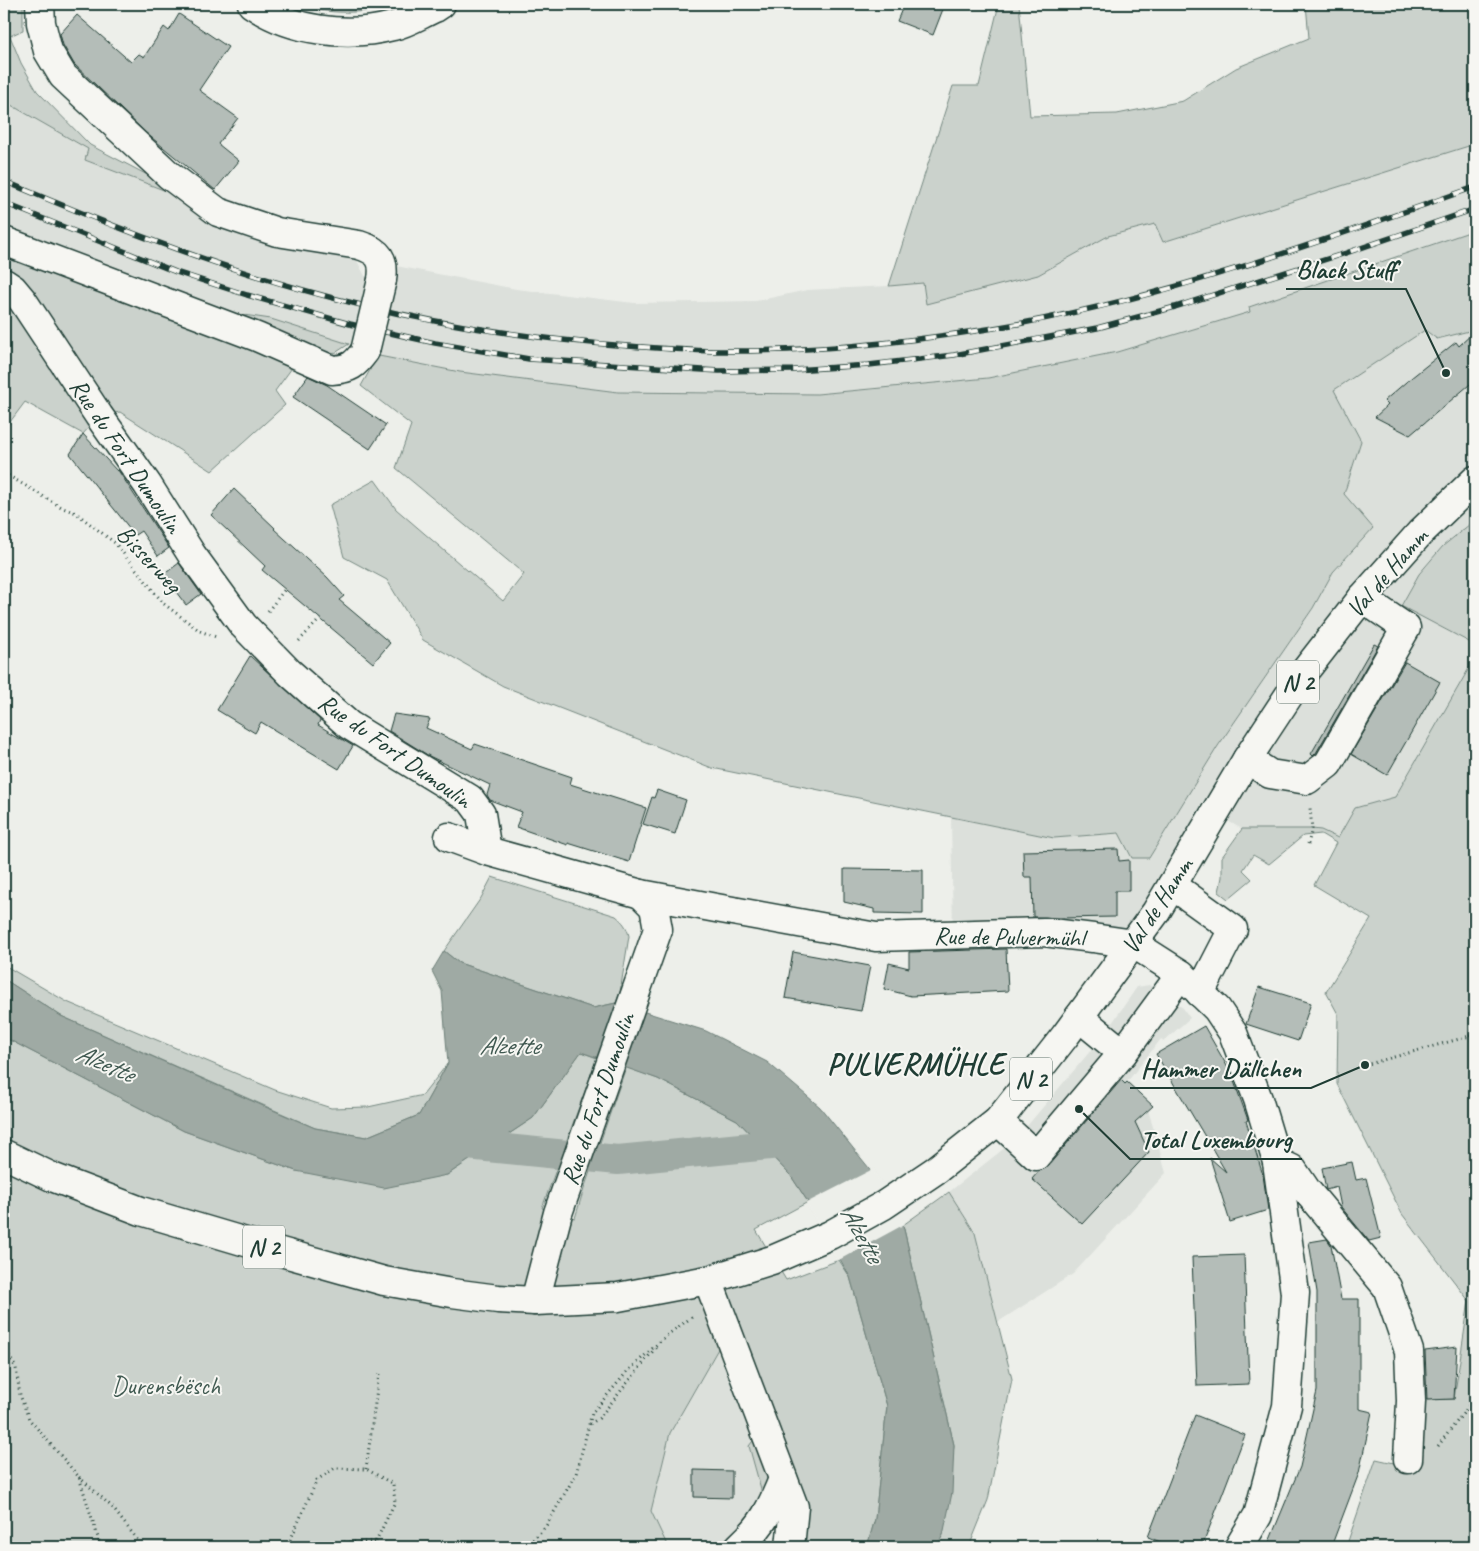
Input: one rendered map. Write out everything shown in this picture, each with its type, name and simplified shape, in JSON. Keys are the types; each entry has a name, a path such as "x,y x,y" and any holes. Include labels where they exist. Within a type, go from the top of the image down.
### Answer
{"street":[{"path":"252,4 260,10 303,27 348,32 393,26 441,4"},
{"path":"4,241 257,337 332,370 346,369 357,362 365,350 384,268 380,257 371,249 277,232 218,212 169,176 63,76 48,51 40,13"},
{"name":"Rue du Fort Dumoulin","path":"4,284 13,289 23,301 99,416 147,484 192,555 254,620 290,673 349,726 470,799 481,814 487,850"},
{"name":"Val de Hamm","path":"708,1280 772,1260 830,1235 884,1205 936,1170 998,1121 1134,944 1172,885 1247,759 1305,671 1362,598 1420,533 1475,480"},
{"path":"1247,759 1270,774 1307,780 1328,764 1406,628 1362,598"},
{"path":"449,837 487,850 641,894"},
{"path":"1172,885 1233,929 1200,993"},
{"name":"Rue du Fort Dumoulin","path":"535,1301 558,1213 658,929 654,907 641,894"},
{"name":"Rue de Pulvermühl","path":"641,894 876,938 1044,932 1134,944 1181,974 1217,1009 1233,1033 1258,1099 1277,1162 1295,1293 1287,1406 1258,1515 1239,1547"},
{"path":"998,1121 1036,1156 1123,1053 1181,974"},
{"path":"1079,1017 1123,1053"},
{"name":"N 2","path":"4,1154 52,1177 141,1211 384,1281 452,1294 535,1301 618,1297 708,1280"},
{"path":"1277,1162 1292,1169 1387,1287 1409,1351 1411,1401 1408,1459"},
{"path":"708,1280 794,1507 790,1547"},
{"path":"739,1547 753,1535 771,1508 783,1479"}],"path":[{"name":"Bisserweg","path":"4,473 76,514 115,543 164,604 200,631 220,638 254,620"},
{"path":"254,620 285,589"},
{"path":"1307,780 1312,829 1308,844"},
{"path":"1365,1065 1470,1036 1475,1026"},
{"path":"1470,1036 1475,1048"},
{"path":"526,1547 546,1526 576,1474 592,1413 626,1372 666,1336 599,1418 590,1424"},
{"path":"4,1346 16,1368 20,1395 29,1419 79,1477 112,1507 142,1547"},
{"path":"366,1469 379,1374"},
{"path":"1408,1459 1412,1467 1418,1468 1424,1464 1475,1398"},
{"path":"289,1543 317,1480 335,1468 366,1469 393,1484 394,1502 373,1547"},
{"path":"79,1477 100,1547"},
{"path":"278,1547 289,1543 376,1542"}],"shaded area":[{"path":"4,101 89,149 85,160 174,194 355,257 365,276 392,282 396,266 516,289 634,303 756,301 807,290 923,283 926,303 1038,275 1108,236 1155,224 1163,242 1475,144 1475,230 1250,307 1251,312 1117,352 988,378 817,394 618,392 460,372 374,355 349,344 271,319 230,313 4,229"},
{"path":"1425,330 1437,339 1469,331 1475,344 1475,520 1443,546 1419,574 1401,605 1473,644 1472,663 1395,797 1355,808 1338,838 1321,830 1312,829 1242,829 1215,814 1134,944 953,935 951,817 1054,838 1119,833 1132,858 1149,858 1218,746 1313,608 1333,572 1372,528 1344,494 1361,441 1333,390"},
{"path":"1149,985 1183,1008 1190,1018 1164,1041 1161,1039 1127,1082 1145,1099 1166,1173 1073,1274 998,1322 975,1233 949,1192 1016,1139 1103,1036 1137,987"},
{"path":"727,1332 763,1428 749,1446 761,1489 760,1525 739,1547 668,1547 651,1511 670,1433"}],"green space":[{"path":"4,4 23,4 23,30 10,36 21,63 37,91 90,145 159,181 174,194 85,160 88,149 4,101"},
{"path":"298,4 393,4 358,12 333,12"},
{"path":"999,4 1019,4 1030,116 1117,114 1183,101 1236,68 1309,38 1306,4 1475,4 1475,144 1163,242 1155,224 1108,236 1038,275 926,304 923,283 889,286 953,86 979,86"},
{"path":"1475,230 1475,344 1469,331 1437,339 1425,330 1334,390 1361,441 1344,494 1373,528 1333,572 1313,608 1218,746 1149,858 1132,858 1119,833 1054,838 712,768 503,686 423,640 387,580 344,557 330,505 375,480 396,509 503,601 524,574 396,468 411,425 361,386 370,370 374,355 460,372 618,392 817,394 988,378 1117,352 1250,312 1249,307"},
{"path":"4,241 230,313 271,319 349,344 332,355 261,338 300,357 275,391 285,405 212,471 120,412 99,416 83,434 25,402 4,430"},
{"path":"1475,520 1475,1547 1346,1547 1376,1459 1412,1467 1419,1400 1454,1399 1469,1301 1402,1214 1337,1084 1338,1014 1326,992 1371,919 1314,885 1336,843 1321,834 1303,836 1269,864 1253,855 1243,870 1252,879 1228,899 1219,892 1222,877 1222,857 1242,829 1312,829 1321,830 1338,838 1355,808 1395,797 1472,663 1473,644 1401,606 1419,574 1443,546"},
{"path":"492,877 616,916 621,920 629,936 620,992 616,1003 593,1008 459,963 444,951 481,898"},
{"path":"4,965 67,1002 275,1090 331,1108 368,1107 423,1095 448,1063 419,1115 366,1137 315,1128 61,1016 4,979"},
{"name":"Durensbësch","path":"4,1037 184,1131 296,1171 447,1175 533,1118 581,1052 597,1058 542,1208 575,1218 626,1067 658,1079 737,1120 791,1176 808,1202 756,1230 786,1280 839,1260 850,1277 887,1406 875,1519 867,1547 790,1547 794,1507 760,1525 761,1489 749,1446 763,1428 727,1333 670,1433 651,1511 668,1547 4,1547"},
{"path":"949,1192 975,1233 1012,1379 988,1500 969,1547 936,1547 943,1535 954,1445 903,1225"}],"water":[{"name":"Alzette","path":"444,951 459,963 593,1008 616,1003 706,1031 767,1062 820,1107 873,1173 903,1225 954,1445 952,1493 943,1535 936,1547 867,1547 875,1519 887,1406 850,1277 808,1202 791,1176 737,1120 658,1079 581,1052 533,1118 447,1175 384,1188 296,1171 184,1131 4,1037 4,979 61,1016 268,1108 315,1128 366,1137 419,1115 448,1063 442,991 432,971"}],"pier":[{"path":"873,1169 905,1224 837,1261 806,1203"}],"building":[{"path":"904,4 945,4 933,35 897,21"},
{"path":"179,14 228,47 199,90 238,118 218,144 239,161 215,190 146,133 74,64 63,45 60,34 77,15 131,62 139,54 144,57 164,27 169,31"},
{"path":"1475,331 1475,380 1410,435 1375,417 1388,405 1384,401 1406,382 1456,342 1459,346"},
{"path":"308,376 327,385 386,425 370,449 293,397"},
{"path":"83,434 118,470 169,548 158,556 141,531 135,535 70,454"},
{"path":"234,489 274,529 327,577 344,596 339,600 390,643 373,663 262,570 265,566 211,515"},
{"path":"179,563 201,594 186,605 163,575"},
{"path":"1374,644 1378,646 1313,756 1311,754"},
{"path":"250,656 320,720 318,725 353,746 339,769 261,722 255,733 217,710"},
{"path":"1405,662 1440,682 1387,775 1351,754"},
{"path":"394,714 430,719 426,728 472,749 475,744 572,777 570,784 646,808 629,862 568,843 568,845 516,827 522,812 490,800 487,795 490,785 429,756 389,731"},
{"path":"657,790 686,800 675,834 643,824 652,797 654,798"},
{"path":"1118,849 1119,861 1129,860 1129,891 1115,891 1115,917 1033,917 1032,877 1024,877 1023,851"},
{"path":"844,869 923,870 923,914 874,913 874,909 844,902"},
{"path":"1006,949 1008,991 911,996 884,989 889,963 909,968 909,952"},
{"path":"793,952 870,966 861,1011 785,998"},
{"path":"1259,987 1311,1003 1298,1041 1246,1024"},
{"path":"1204,1026 1231,1073 1248,1120 1246,1121 1263,1175 1268,1210 1230,1222 1210,1158 1226,1172 1156,1054"},
{"path":"1121,1080 1125,1084 1127,1082 1153,1106 1135,1122 1149,1152 1082,1224 1032,1179 1039,1171 1048,1166"},
{"path":"1352,1162 1356,1180 1366,1178 1381,1238 1369,1241 1341,1207 1337,1187 1326,1190 1322,1168"},
{"path":"1327,1239 1331,1245 1341,1299 1359,1299 1359,1409 1372,1412 1359,1473 1331,1547 1267,1547 1300,1467 1317,1391 1317,1292 1309,1242"},
{"path":"1244,1255 1249,1384 1197,1386 1192,1257"},
{"path":"1457,1347 1454,1399 1427,1400 1425,1351"},
{"path":"1195,1415 1245,1435 1202,1547 1173,1547 1148,1537"},
{"path":"694,1470 732,1471 732,1498 694,1497"}],"waterway":[{"path":"457,1144 618,1160 801,1142"}],"railway":[{"path":"4,181 178,250 222,265 312,292 390,312 458,325 559,340 719,351 795,350 909,340 1023,323 1081,311 1138,297 1252,264 1475,187"},
{"path":"4,203 176,272 247,295 350,324 435,343 529,359 719,371 794,370 869,365 954,355 1097,328 1175,307 1346,253 1475,209"}],"place":[{"name":"Black Stuff","path":"1446,373"},
{"name":"Hammer Dällchen","path":"1365,1065"},
{"name":"Total Luxembourg","path":"1079,1109"}],"district":[{"name":"PULVERMÜHLE","path":"916,1064"}]}
